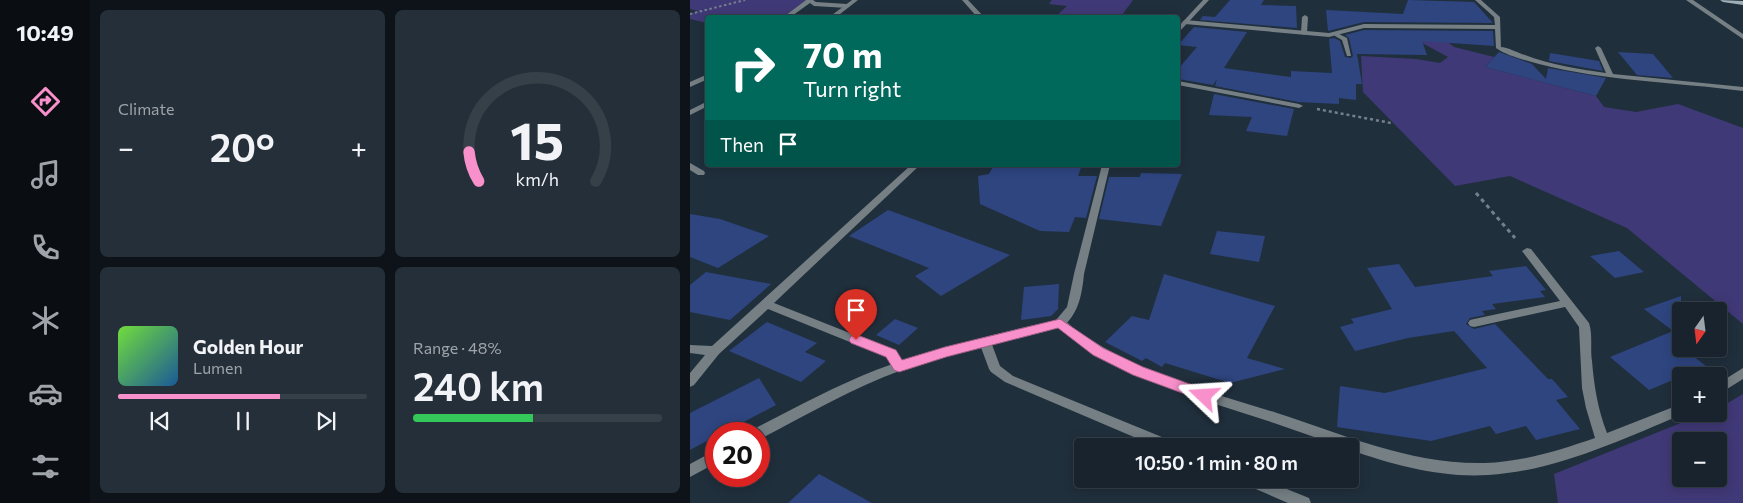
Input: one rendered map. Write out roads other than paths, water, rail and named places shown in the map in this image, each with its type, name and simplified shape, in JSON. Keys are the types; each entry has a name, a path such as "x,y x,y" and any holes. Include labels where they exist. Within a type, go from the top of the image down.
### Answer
{"main road":[{"path":"1723,0 1743,3"}],"street":[{"path":"789,15 810,0 814,4 847,6"},
{"path":"835,15 855,0"},
{"path":"965,0 979,15"},
{"path":"1180,28 1206,0"},
{"path":"1478,0 1495,14 1499,48 1519,56 1611,76 1699,82 1743,89"},
{"path":"1689,0 1743,37"},
{"path":"1304,33 1305,18"},
{"path":"1185,22 1337,35 1345,39 1349,55"},
{"path":"1337,35 1345,29 1364,26 1498,27"},
{"path":"1598,48 1611,76"},
{"path":"690,85 705,78"},
{"path":"1180,83 1299,106"},
{"path":"690,113 705,105"},
{"path":"690,166 701,173"},
{"path":"690,382 716,351 914,167"},
{"path":"770,428 833,395 899,366 1060,323 1069,317 1074,307 1079,274 1106,167"},
{"path":"1526,251 1583,324 1587,333 1584,352 1591,408 1603,440"},
{"path":"1474,323 1567,303"},
{"path":"767,304 891,354 899,366"},
{"path":"1060,323 1098,352 1138,371 1374,452 1418,464 1487,470 1529,464 1603,440 1672,413"},
{"path":"985,342 995,369 1009,379 1151,438"},
{"path":"690,349 716,351"},
{"path":"1727,383 1743,373"},
{"path":"690,471 705,462"},
{"path":"1268,488 1304,503"}]}
